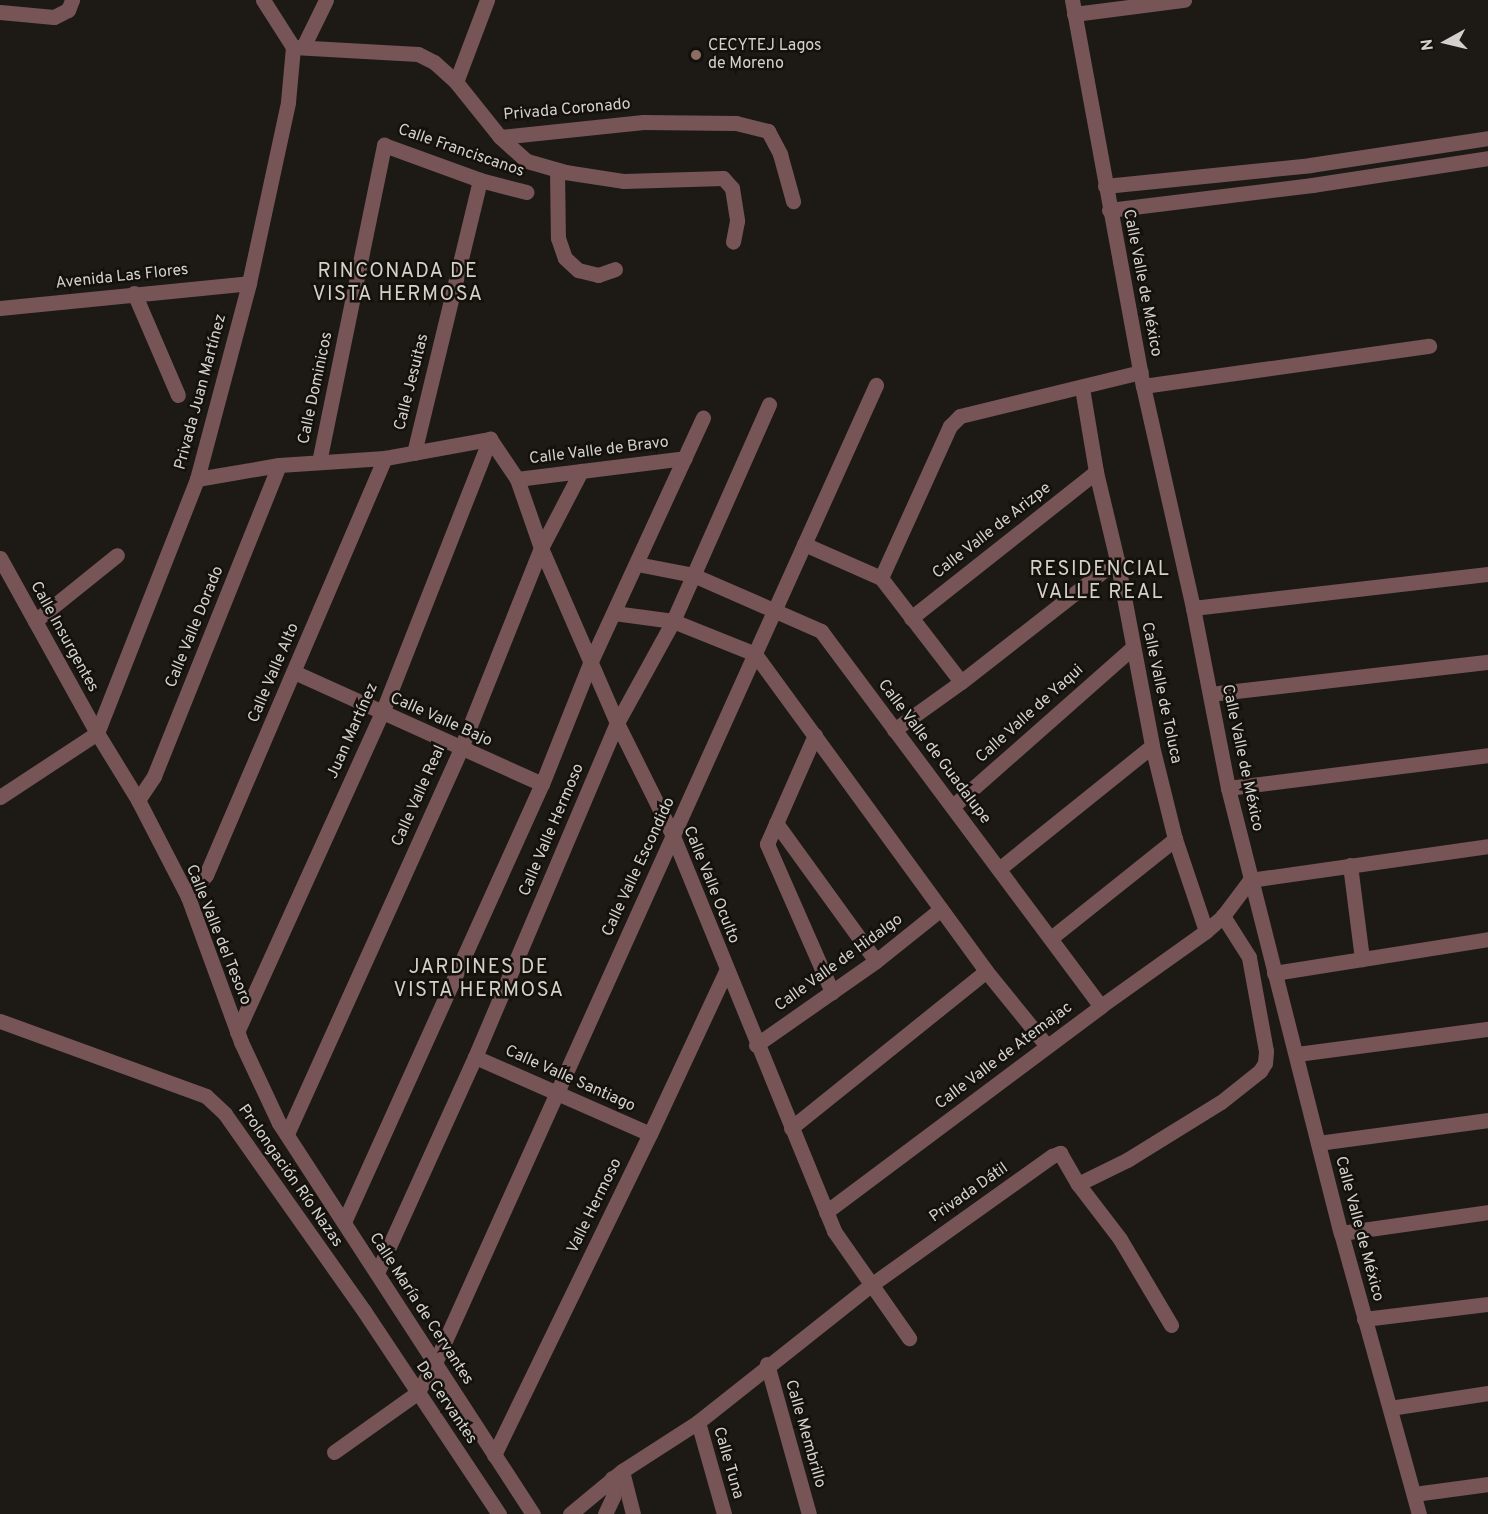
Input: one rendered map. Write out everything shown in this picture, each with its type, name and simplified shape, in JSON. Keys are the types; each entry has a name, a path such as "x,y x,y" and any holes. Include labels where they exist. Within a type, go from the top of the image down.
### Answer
{"street":[{"path":"0,12 54,17 68,10 72,0"},
{"path":"263,0 298,47"},
{"name":"Privada Juan Martínez","path":"97,734 197,479 249,283 298,47 327,0"},
{"path":"456,82 487,0"},
{"path":"1073,7 1184,0"},
{"name":"Calle Valle de México","path":"1073,7 1142,379 1193,608 1228,788 1341,1233 1419,1514"},
{"name":"Privada Coronado","path":"298,47 418,54 434,62 456,82 500,137 643,122 736,123 768,131 780,154 793,201"},
{"path":"500,137 527,161 557,170 624,181 723,178 732,188 737,221 733,242"},
{"path":"1105,186 1310,165 1488,138"},
{"name":"Calle Franciscanos","path":"384,145 480,180 526,192"},
{"name":"Calle Dominicos","path":"319,462 384,145"},
{"path":"1392,152 1395,172"},
{"path":"1109,210 1312,185 1488,158"},
{"path":"557,170 558,238 565,258 578,270 598,275 615,269"},
{"name":"Calle Jesuitas","path":"414,453 480,180"},
{"name":"Avenida Las Flores","path":"0,308 249,283"},
{"path":"134,293 178,395"},
{"path":"880,578 950,426 960,416 977,410 1082,388 1142,379 1430,346"},
{"name":"Calle Valle Escondido","path":"417,1393 435,1363 876,385"},
{"name":"Calle Valle de Toluca","path":"1082,388 1096,472 1117,560 1152,746 1175,839 1206,931"},
{"name":"Calle Valle Hermoso","path":"377,1273 475,1057 617,723 672,621 769,404"},
{"name":"Calle Valle Hermoso","path":"344,1222 542,784 591,661 703,417"},
{"path":"197,479 279,465 385,458 490,439"},
{"name":"Calle Valle Oculto","path":"490,439 517,480 541,548 617,723 673,836 756,1045 834,1231 909,1338"},
{"name":"Juan Martínez","path":"237,1032 382,713 490,439"},
{"name":"Calle Valle Alto","path":"188,897 206,875 385,458"},
{"name":"Calle Valle de Bravo","path":"517,480 685,458"},
{"name":"Calle Valle Dorado","path":"138,800 154,776 279,465"},
{"name":"Calle Valle Real","path":"283,1129 460,748 541,548 581,471"},
{"name":"Calle Valle de Arizpe","path":"911,618 1096,472"},
{"path":"804,544 880,578 961,682"},
{"path":"35,621 117,555"},
{"path":"894,730 961,682 1117,560"},
{"name":"Calle Valle de Guadalupe","path":"637,564 693,575 821,632 1101,1006"},
{"name":"Calle Insurgentes","path":"2,568 35,621 97,734"},
{"path":"1193,608 1488,574"},
{"path":"614,613 672,621 755,654 986,971 1047,1046"},
{"name":"Calle Valle de Yaqui","path":"953,806 1132,648"},
{"path":"1210,694 1488,662"},
{"name":"Calle Valle Bajo","path":"294,672 542,784"},
{"path":"0,797 97,734"},
{"name":"Calle Valle del Tesoro","path":"97,734 138,800 188,897 237,1032 283,1129"},
{"path":"815,735 767,844 832,992"},
{"path":"999,869 1152,746"},
{"path":"1228,788 1488,755"},
{"path":"776,823 876,961"},
{"path":"1051,938 1175,839"},
{"path":"1250,880 1488,846"},
{"path":"1350,865 1362,959"},
{"name":"Calle Valle de Atemajac","path":"826,1212 1101,1006 1206,931 1223,916 1250,880"},
{"name":"Calle Valle de Hidalgo","path":"756,1045 876,961 941,909"},
{"path":"1171,1324 1120,1239 1078,1184 1127,1160 1221,1102 1260,1071 1265,1063 1266,1051 1249,957 1223,916"},
{"path":"1274,973 1488,939"},
{"name":"Valle Hermoso","path":"494,1455 650,1134 726,971"},
{"path":"791,1128 986,971"},
{"name":"Prolongación Río Nazas","path":"0,1022 206,1096 225,1114 364,1311"},
{"path":"1297,1054 1488,1029"},
{"name":"Calle Valle Santiago","path":"475,1057 650,1134"},
{"path":"1318,1143 1488,1120"},
{"name":"Calle María de Cervantes","path":"283,1129 533,1514"},
{"name":"Privada Dátil","path":"570,1514 617,1475 698,1422 767,1364 871,1285 1052,1156 1060,1153 1078,1184"},
{"path":"1341,1233 1488,1212"},
{"path":"1364,1319 1488,1304"},
{"name":"De Cervantes","path":"364,1311 499,1514"},
{"name":"Calle Membrillo","path":"767,1364 809,1514"},
{"path":"334,1452 417,1393"},
{"path":"1390,1408 1488,1393"},
{"name":"Calle Tuna","path":"698,1422 724,1514"},
{"path":"605,1514 613,1497 617,1475"},
{"path":"617,1475 633,1514"},
{"path":"1414,1494 1488,1484"}],"place":[{"name":"CECYTEJ Lagos de Moreno","path":"696,55"}],"district":[{"name":"RINCONADA DE VISTA HERMOSA","path":"398,284"},
{"name":"RESIDENCIAL VALLE REAL","path":"1100,582"},
{"name":"JARDINES DE VISTA HERMOSA","path":"479,980"}]}
